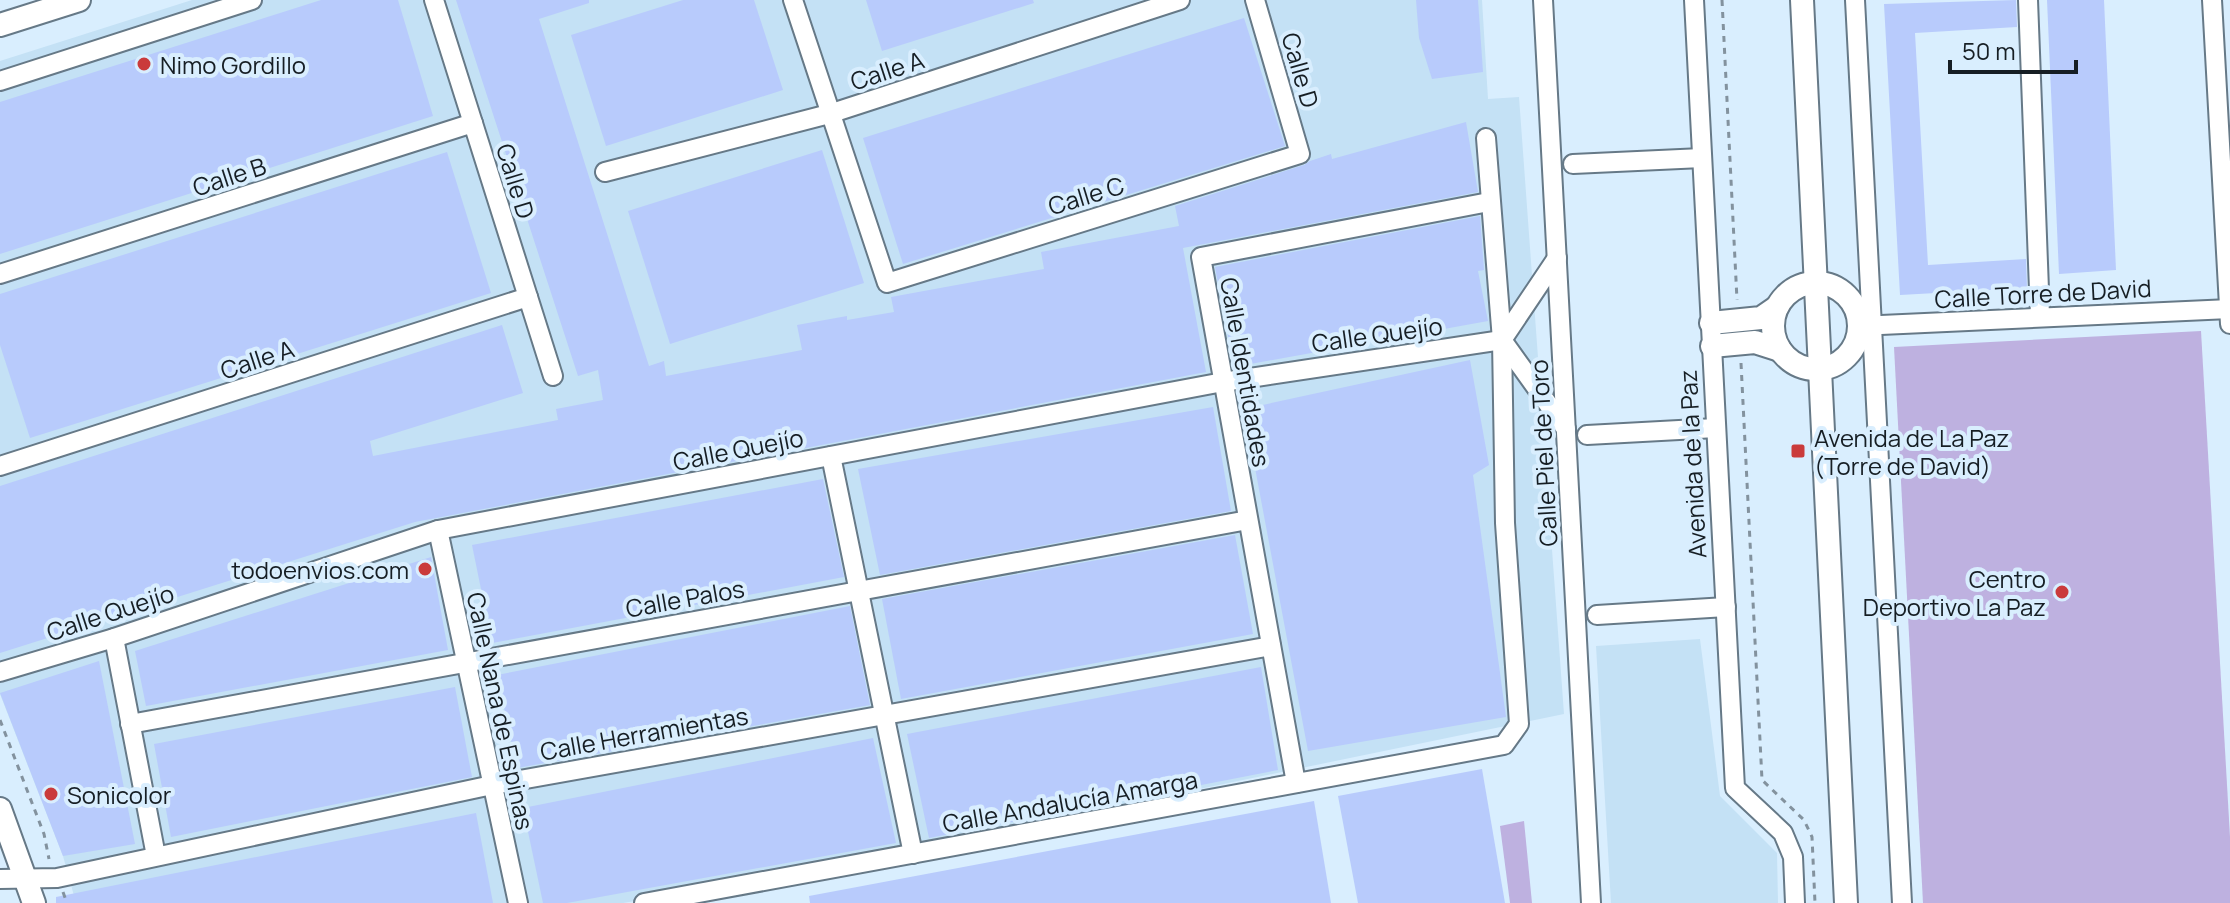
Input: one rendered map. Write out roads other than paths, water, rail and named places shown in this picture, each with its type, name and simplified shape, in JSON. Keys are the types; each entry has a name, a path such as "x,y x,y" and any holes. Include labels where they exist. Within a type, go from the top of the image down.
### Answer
{"main road":[{"path":"0,25 40,6 79,0"},
{"path":"1802,0 1846,903"},
{"path":"1711,323 1761,318 1798,287 1815,283 1840,290 1866,325 1852,351 1842,361 1820,370 1803,368 1790,361 1780,350 1774,336 1773,321 1777,307"},
{"path":"1712,346 1755,342 1780,350"},
{"path":"0,809 34,903"}],"street":[{"path":"0,81 252,0"},
{"name":"Calle D","path":"434,0 553,376"},
{"path":"793,0 829,114"},
{"name":"Calle A","path":"605,172 829,114 1180,0"},
{"name":"Calle D","path":"1255,0 1300,154"},
{"name":"Calle Piel de Toro","path":"1543,0 1591,903"},
{"name":"Avenida de la Paz","path":"1694,0 1735,788 1783,833 1793,857 1795,903"},
{"path":"1855,0 1866,325 1902,903"},
{"path":"2028,0 2040,316"},
{"path":"2212,0 2230,324"},
{"name":"Calle C","path":"829,114 887,283 1300,154"},
{"name":"Calle B","path":"0,274 473,123"},
{"name":"Calle Piel de Toro","path":"1486,138 1502,340 1505,523 1519,724 1504,745"},
{"path":"1573,164 1702,158"},
{"name":"Calle Identidades","path":"1296,783 1201,257 1489,202"},
{"path":"1557,258 1502,340 1566,429"},
{"name":"Calle A","path":"0,466 528,297"},
{"name":"Calle Torre de David","path":"1866,325 2230,309"},
{"name":"Calle Quejío","path":"0,672 114,638 438,530 1223,382 1502,340"},
{"path":"1587,435 1716,428"},
{"path":"831,456 913,854"},
{"name":"Calle Palos","path":"130,724 1248,520"},
{"name":"Calle Nana de Espinas","path":"438,530 518,903"},
{"path":"1597,615 1726,607"},
{"path":"114,638 156,856"},
{"name":"Calle Herramientas","path":"0,879 57,878 492,785 1271,646"},
{"name":"Calle Andalucía Amarga","path":"644,903 1504,745"}],"place":[{"name":"Nimo Gordillo","path":"144,64"},
{"name":"Avenida de La Paz (Torre de David)","path":"1798,451"},
{"name":"todoenvios.com","path":"425,569"},
{"name":"Centro Deportivo La Paz","path":"2062,592"},
{"name":"Sonicolor","path":"51,794"}]}
